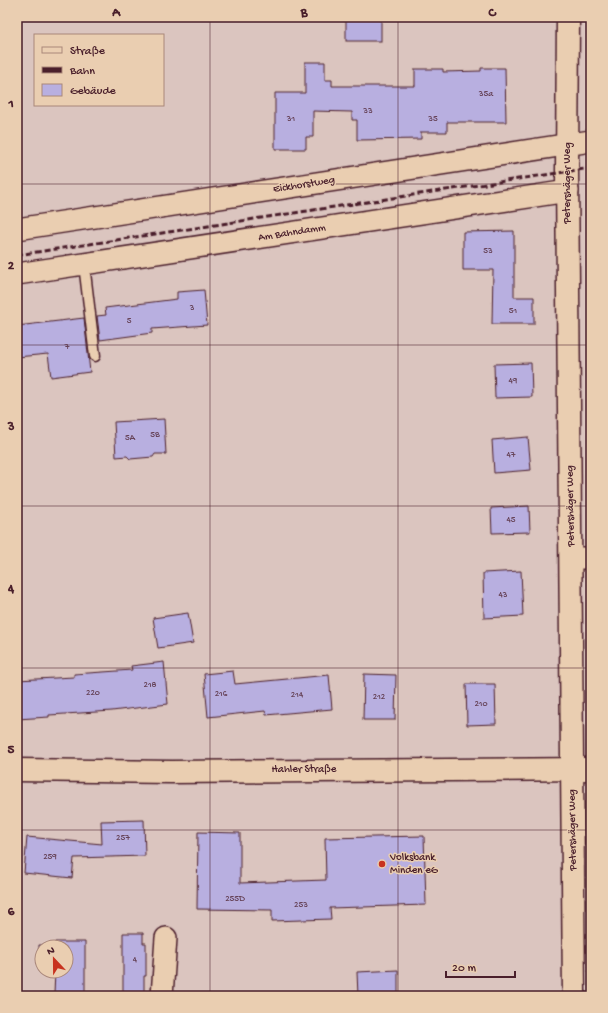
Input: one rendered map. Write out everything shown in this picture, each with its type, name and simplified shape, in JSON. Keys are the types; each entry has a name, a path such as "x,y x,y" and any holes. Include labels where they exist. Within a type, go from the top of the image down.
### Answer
{"street":[{"name":"Petershäger Weg","path":"568,17 568,191 581,558 582,769 574,996"},
{"name":"Eickhorstweg","path":"17,229 591,141"},
{"name":"Am Bahndamm","path":"17,274 568,191"},
{"name":"Hahler Straße","path":"17,770 172,772 582,769"},
{"path":"162,996 166,938"}],"lane":[{"path":"84,264 95,356"}],"building":[{"path":"346,17 381,17 381,41 346,41"},
{"path":"305,62 325,62 325,80 332,80 332,86 415,86 415,69 443,69 443,72 481,71 481,68 505,68 506,122 447,122 447,132 421,132 421,139 357,140 357,120 352,120 352,112 313,111 313,137 306,137 306,149 275,149 275,93 305,93"},
{"path":"514,231 514,297 534,297 534,324 492,324 493,270 463,270 463,232"},
{"path":"204,290 207,325 152,329 152,333 100,340 97,316 106,315 105,308 177,299 177,292"},
{"path":"84,318 90,372 51,377 48,354 17,357 17,326"},
{"path":"531,363 532,397 495,398 494,364"},
{"path":"164,419 166,454 155,454 153,457 130,459 127,456 116,457 114,422"},
{"path":"528,437 531,470 494,473 492,440"},
{"path":"529,506 530,532 492,533 491,508"},
{"path":"521,571 523,616 484,618 483,573"},
{"path":"188,613 193,643 158,648 153,618"},
{"path":"164,662 168,704 112,711 49,715 49,717 17,719 17,680 74,677 74,674 132,670 131,666"},
{"path":"233,671 235,684 329,675 332,709 266,715 265,711 208,717 204,674"},
{"path":"364,674 396,675 395,720 363,720"},
{"path":"466,684 495,684 496,724 467,725"},
{"path":"144,820 145,856 74,858 72,878 24,873 27,837 102,844 101,821"},
{"path":"198,832 240,833 240,883 326,880 325,838 424,836 426,905 330,908 331,919 272,921 272,910 197,909"},
{"path":"123,933 143,933 143,943 146,943 146,976 144,976 144,994 123,994"},
{"path":"74,942 85,942 85,994 54,994 55,979 74,979"},
{"path":"398,970 398,996 358,996 357,972"}],"railway":[{"path":"17,255 591,168"}],"place":[{"name":"Volksbank Minden eG","path":"382,864"}]}
